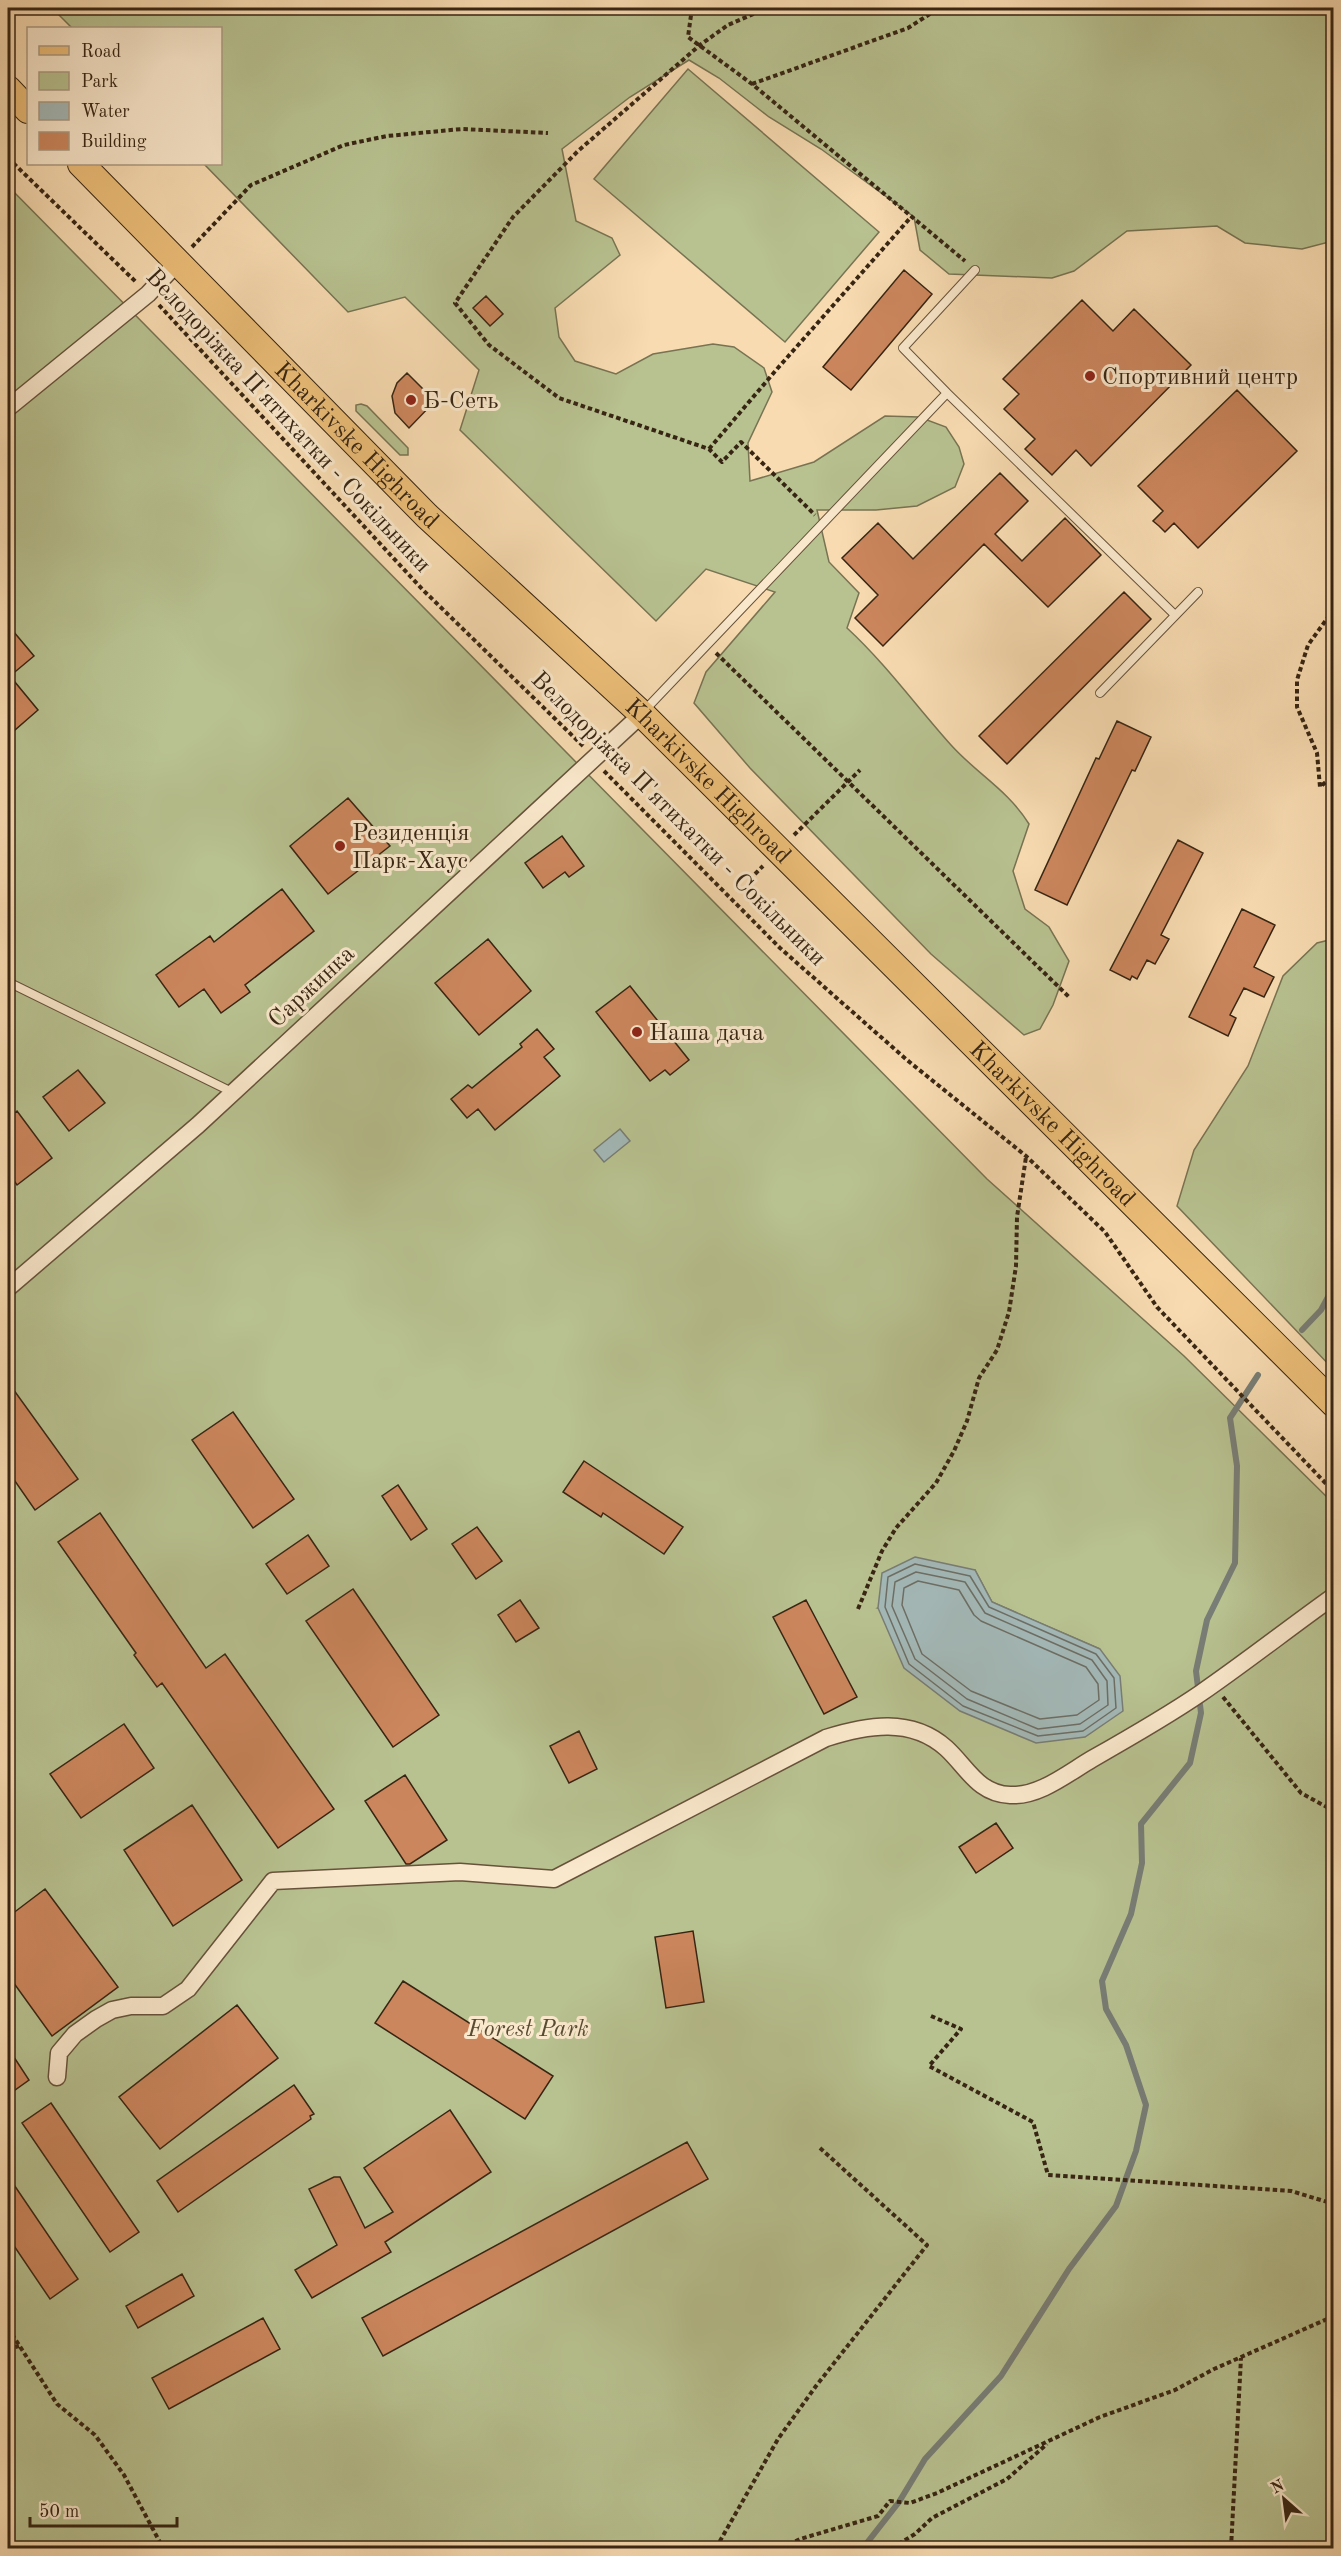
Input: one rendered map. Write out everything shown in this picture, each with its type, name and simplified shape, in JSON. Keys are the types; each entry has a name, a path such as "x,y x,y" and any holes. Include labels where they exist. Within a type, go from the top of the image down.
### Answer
{"main road":[{"path":"8,89 27,109"},
{"name":"Kharkivske Highroad","path":"82,165 427,516 642,714 1334,1404"}],"street":[{"path":"8,408 148,294 178,262"},
{"name":"Саржинка","path":"8,1288 232,1092 642,714"},
{"path":"57,2077 59,2053 75,2034 96,2019 111,2010 131,2006 163,2006 188,1989 273,1881 460,1872 554,1879 826,1738 853,1730 880,1726 906,1726 925,1733 946,1749 984,1788 1008,1795 1025,1794 1048,1785 1165,1716 1334,1596"}],"lane":[{"path":"975,270 903,348 1175,615"},
{"path":"642,714 947,393"},
{"path":"1100,693 1198,592"},
{"path":"8,982 232,1092"}],"path":[{"path":"692,8 688,37 752,84 975,270"},
{"path":"798,8 758,12 728,25 700,45 578,151 513,217 455,303 489,345 559,398 709,449 722,462 741,442 823,523"},
{"path":"752,84 908,28 939,8"},
{"path":"178,262 251,185 344,145 387,136 462,129 548,133"},
{"name":"Велодоріжка П'ятихатки - Сокільники","path":"8,158 148,294 423,590 594,757 610,779 780,948 907,1060 1026,1156 1105,1232 1157,1308 1334,1492"},
{"path":"709,449 911,217"},
{"path":"1334,609 1308,645 1297,680 1297,707 1317,753 1320,787 1334,775"},
{"path":"707,644 1069,998"},
{"path":"755,874 860,770"},
{"path":"858,1609 882,1551 896,1528 936,1483 954,1451 967,1421 979,1378 998,1350 1009,1312 1016,1266 1017,1217 1026,1156"},
{"path":"1207,1688 1301,1793 1334,1811"},
{"path":"931,2016 961,2030 929,2066 1033,2122 1048,2175 1291,2191 1334,2204"},
{"path":"716,2548 778,2439 816,2386 927,2246 820,2148"},
{"path":"782,2548 800,2540 878,2516 890,2501 903,2503 937,2493 1100,2417 1175,2390 1334,2316"},
{"path":"8,2328 57,2404 95,2436 124,2475 163,2548"},
{"path":"8,2349 19,2346"},
{"path":"1231,2548 1240,2358"},
{"path":"892,2548 915,2534 932,2518 1007,2479 1052,2440"}],"green space":[{"path":"52,8 1333,8 1333,241 1302,249 1245,243 1217,226 1127,231 1074,271 1052,278 949,274 920,250 914,217 821,149 769,117 719,78 689,60 630,97 562,149 576,221 612,238 620,255 555,308 559,337 575,361 616,374 653,354 713,344 734,347 764,368 772,392 748,443 750,481 814,462 885,416 919,417 946,427 959,447 964,464 955,487 917,506 876,510 817,510 829,562 859,593 847,628 888,671 951,745 1012,801 1029,824 1013,871 1025,909 1049,927 1069,961 1053,1005 1040,1029 1024,1035 931,954 750,768 694,703 706,672 775,592 706,569 656,621 460,430 479,370 405,297 348,312 205,165 222,165 222,27 71,27"},
{"path":"688,69 879,232 785,342 594,179"},
{"name":"Forest Park","path":"8,186 987,1179 1184,1356 1333,1503 1333,2548 8,2548","holes":["975,1570 992,1602 1100,1649 878,1608"]},
{"path":"356,405 367,406 408,448 408,455 400,455 356,411"},
{"path":"1334,939 1333,1369 1177,1206 1194,1150 1248,1066 1283,976 1317,943"}],"water":[{"path":"620,1129 630,1141 604,1162 594,1150"},
{"path":"915,1557 975,1570 992,1602 1100,1649 1120,1676 1123,1711 1085,1737 1036,1743 960,1711 904,1668 878,1608 882,1573"}],"building":[{"path":"904,270 932,294 851,390 823,367"},
{"path":"486,296 503,314 490,326 473,308"},
{"path":"1082,300 1113,331 1134,309 1191,365 1091,466 1076,450 1052,475 1025,449 1035,439 1004,409 1019,394 1003,379"},
{"path":"407,373 435,401 409,428 395,413 392,396 397,383"},
{"path":"1237,390 1297,451 1198,548 1174,523 1165,532 1153,521 1163,511 1138,486"},
{"path":"1000,473 1028,501 995,534 1022,561 1065,518 1101,555 1048,607 984,544 883,646 855,618 878,595 842,558 878,523 913,559"},
{"path":"1124,592 1151,619 1007,764 979,736"},
{"path":"8,625 34,656 10,676 38,710 8,736"},
{"path":"1117,721 1151,737 1135,771 1132,770 1067,905 1035,890 1096,758 1099,759"},
{"name":"Резиденція Парк-Хаус","path":"348,798 390,846 328,894 290,846"},
{"path":"562,836 584,866 569,877 565,872 543,888 525,863"},
{"path":"1178,840 1203,853 1161,935 1169,939 1155,964 1147,960 1137,979 1132,976 1130,980 1110,970"},
{"path":"282,889 314,931 245,985 250,992 221,1013 204,989 179,1007 156,975 210,936 214,942"},
{"path":"1242,909 1275,925 1254,967 1274,977 1264,997 1244,988 1230,1015 1236,1018 1228,1036 1189,1017"},
{"path":"488,939 531,991 479,1035 435,983"},
{"path":"630,986 689,1060 670,1075 665,1070 650,1081 596,1012"},
{"path":"537,1029 554,1049 544,1057 560,1076 495,1130 478,1109 467,1118 451,1099 468,1085 472,1088 522,1047 520,1044"},
{"path":"78,1070 105,1103 69,1131 43,1097"},
{"path":"17,1111 52,1158 17,1185 8,1172 8,1118"},
{"path":"8,1382 78,1479 35,1510 8,1471"},
{"path":"233,1412 294,1499 253,1528 192,1440"},
{"path":"584,1461 683,1527 664,1554 603,1513 601,1517 563,1492"},
{"path":"398,1485 427,1529 411,1540 382,1496"},
{"path":"100,1513 206,1668 225,1654 334,1809 278,1848 162,1683 157,1687 134,1655 136,1653 58,1542"},
{"path":"477,1527 502,1561 476,1579 452,1544"},
{"path":"308,1535 329,1566 287,1594 266,1564"},
{"path":"353,1589 439,1715 393,1747 306,1621"},
{"path":"520,1600 539,1628 516,1642 498,1615"},
{"path":"806,1600 857,1697 824,1714 773,1617"},
{"path":"124,1724 154,1768 81,1818 50,1774"},
{"path":"579,1731 597,1769 569,1783 550,1746"},
{"path":"405,1775 447,1840 410,1864 406,1864 365,1801"},
{"path":"192,1805 242,1880 173,1926 124,1850"},
{"path":"996,1823 1013,1848 976,1873 959,1847"},
{"path":"45,1889 118,1987 52,2036 8,1975 8,1917"},
{"path":"693,1931 704,2002 666,2008 655,1937"},
{"path":"403,1981 553,2076 525,2119 375,2023"},
{"path":"237,2005 278,2058 160,2149 119,2097"},
{"path":"8,2048 29,2080 8,2095"},
{"path":"294,2085 314,2114 310,2116 311,2119 178,2212 157,2181"},
{"path":"51,2103 139,2232 110,2252 22,2123"},
{"path":"450,2110 491,2172 385,2242 391,2252 312,2298 295,2270 337,2245 309,2189 334,2177 340,2177 365,2228 393,2212 364,2168"},
{"path":"687,2142 708,2179 383,2356 362,2318"},
{"path":"8,2176 78,2279 50,2299 8,2237"},
{"path":"182,2274 194,2296 138,2328 126,2306"},
{"path":"263,2318 280,2349 169,2409 152,2378"}],"waterway":[{"path":"1302,1330 1321,1310 1334,1286"},
{"path":"863,2548 899,2502 925,2459 1001,2376 1069,2269 1116,2206 1136,2151 1146,2105 1126,2045 1106,2009 1102,1981 1131,1914 1142,1863 1141,1824 1190,1763 1201,1713 1196,1671 1207,1620 1235,1563 1237,1466 1230,1418 1258,1375"}],"place":[{"name":"Спортивний центр","path":"1090,376"},
{"name":"Б-Сеть","path":"411,400"},
{"name":"Резиденція Парк-Хаус","path":"340,846"},
{"name":"Наша дача","path":"637,1032"}]}
